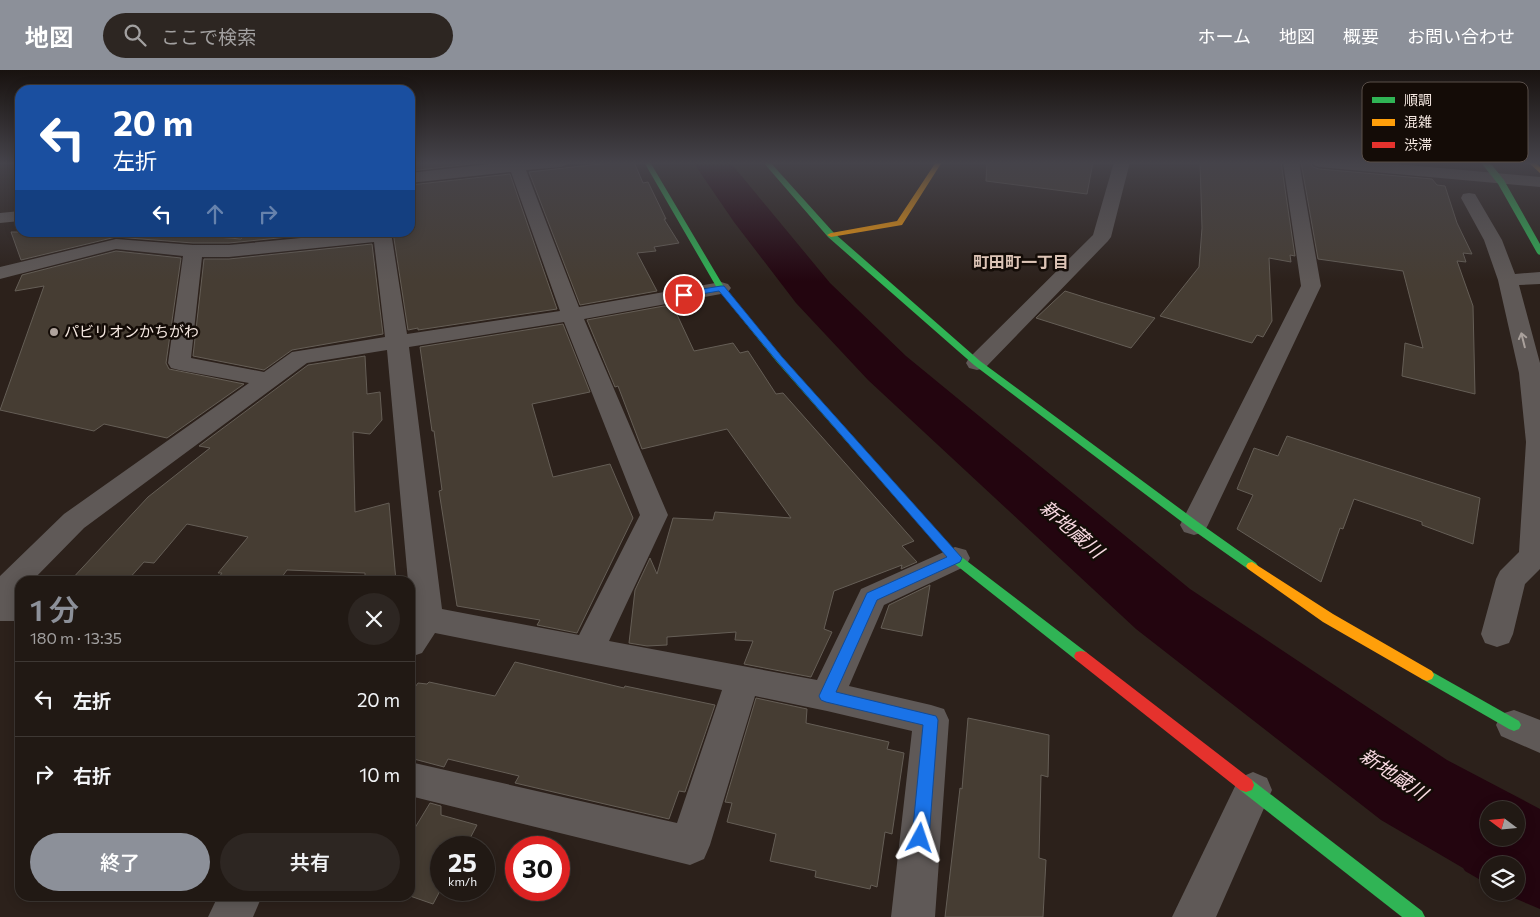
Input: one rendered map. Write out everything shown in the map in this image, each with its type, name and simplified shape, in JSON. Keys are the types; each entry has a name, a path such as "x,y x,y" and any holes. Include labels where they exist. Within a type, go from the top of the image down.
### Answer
{"main road":[{"path":"670,202 721,288 779,358 955,558 1416,917"},
{"path":"801,202 831,235 977,363 1194,525 1328,618 1527,731"},
{"path":"831,235 899,223 913,202"},
{"path":"1512,202 1540,251"},
{"path":"1518,202 1540,235"}],"street":[{"path":"530,202 572,315 654,515 588,649"},
{"path":"977,363 1102,237 1111,202"},
{"path":"1194,525 1310,286 1297,202"},
{"path":"1471,202 1493,240 1508,280 1537,390 1539,442 1534,552 1529,562 1511,579 1498,634"},
{"path":"0,218 15,216"},
{"path":"0,273 116,244 193,251 229,251 355,237"},
{"path":"382,237 397,342 413,576"},
{"path":"193,251 179,363 269,380"},
{"path":"1508,280 1540,278"},
{"path":"19,576 74,521 300,357 572,315 721,288"},
{"path":"826,696 872,597 955,558"},
{"path":"0,595 15,580"},
{"path":"0,609 15,609"},
{"path":"415,612 416,627 588,649 826,696 931,720 913,917"},
{"path":"415,780 690,844 743,680"},
{"path":"1194,917 1253,790"},
{"path":"230,917 238,901"}],"building":[{"path":"415,202 520,202 557,309 408,330 394,237 415,237"},
{"path":"540,202 657,202 666,219 664,219 679,243 654,247 656,251 637,253 657,291 580,305"},
{"path":"1201,202 1287,202 1295,256 1290,255 1291,262 1269,258 1272,321 1263,337 1257,335 1252,343 1160,316 1199,267 1202,228"},
{"path":"1308,202 1450,202 1457,223 1472,254 1463,253 1466,262 1457,261 1473,306 1475,394 1402,376 1405,343 1423,348 1403,271 1318,259"},
{"path":"11,232 15,232 15,237 116,237 21,260"},
{"path":"116,237 217,237 241,239 242,237 288,237 229,243 193,243"},
{"path":"372,244 383,334 292,350 264,370 193,356 204,259 229,259"},
{"path":"116,251 181,258 166,363 169,369 244,384 167,438 104,424 94,431 0,410 44,286 15,291 22,275"},
{"path":"1065,291 1155,318 1131,348 1036,318"},
{"path":"673,306 694,351 733,343 740,353 748,351 776,394 783,393 914,541 902,546 917,562 901,569 902,565 834,591 824,629 832,632 811,677 744,664 753,641 735,640 736,632 667,637 667,645 647,646 629,643 635,590 650,558 657,574 673,518 713,520 715,512 791,518 727,429 642,449 618,386 615,387 587,320"},
{"path":"563,324 590,392 532,404 553,477 610,464 633,518 577,633 537,625 540,620 457,606 439,491 442,490 434,431 432,431 420,347"},
{"path":"365,356 367,394 380,392 382,420 370,434 353,432 355,512 389,503 396,576 365,576 365,573 287,570 283,576 220,576 222,573 218,573 248,537 187,524 154,563 144,562 131,576 75,576 148,497 210,448 199,446 308,365"},
{"path":"1287,436 1480,498 1473,544 1422,525 1422,522 1354,499 1343,529 1340,528 1321,582 1237,529 1253,495 1237,489 1254,448 1278,456"},
{"path":"930,585 922,636 881,628 889,605"},
{"path":"515,662 624,688 625,686 715,705 685,792 679,791 669,819 515,783 519,776 448,759 444,767 415,759 415,687 418,683 427,684 429,682 495,696"},
{"path":"756,698 807,709 806,723 889,742 887,749 904,753 892,834 885,832 877,887 871,885 870,889 815,877 816,871 770,861 776,834 727,822 732,803 725,802"},
{"path":"968,718 1049,735 1048,777 1041,775 1039,858 1046,860 1043,917 945,917 960,788 962,789"},
{"path":"430,803 441,806 441,815 477,825 471,836 430,836 430,901 435,901 433,904 415,898 415,828"}],"waterway":[{"name":"新地蔵川","path":"740,202 813,293 887,368 1163,609 1414,790 1480,827"},
{"name":"新地蔵川","path":"1513,846 1540,861"}],"traffic: fast":[{"path":"670,202 721,288 779,359 955,558 1081,656"},
{"path":"801,202 831,235 977,363 1252,566"},
{"path":"1512,202 1540,251"},
{"path":"1427,675 1514,725"},
{"path":"1246,785 1416,917"}],"traffic: slow":[{"path":"831,235 899,223 913,202"},
{"path":"1252,566 1328,618 1427,675"}],"traffic: jam":[{"path":"1081,656 1246,785"}],"place":[{"name":"パビリオンかちがわ","path":"54,332"}],"district":[{"name":"町田町一丁目","path":"1021,262"}],"route":[{"path":"684,295 721,288 779,358 955,558 872,597 826,696 931,720 920,838"}]}
